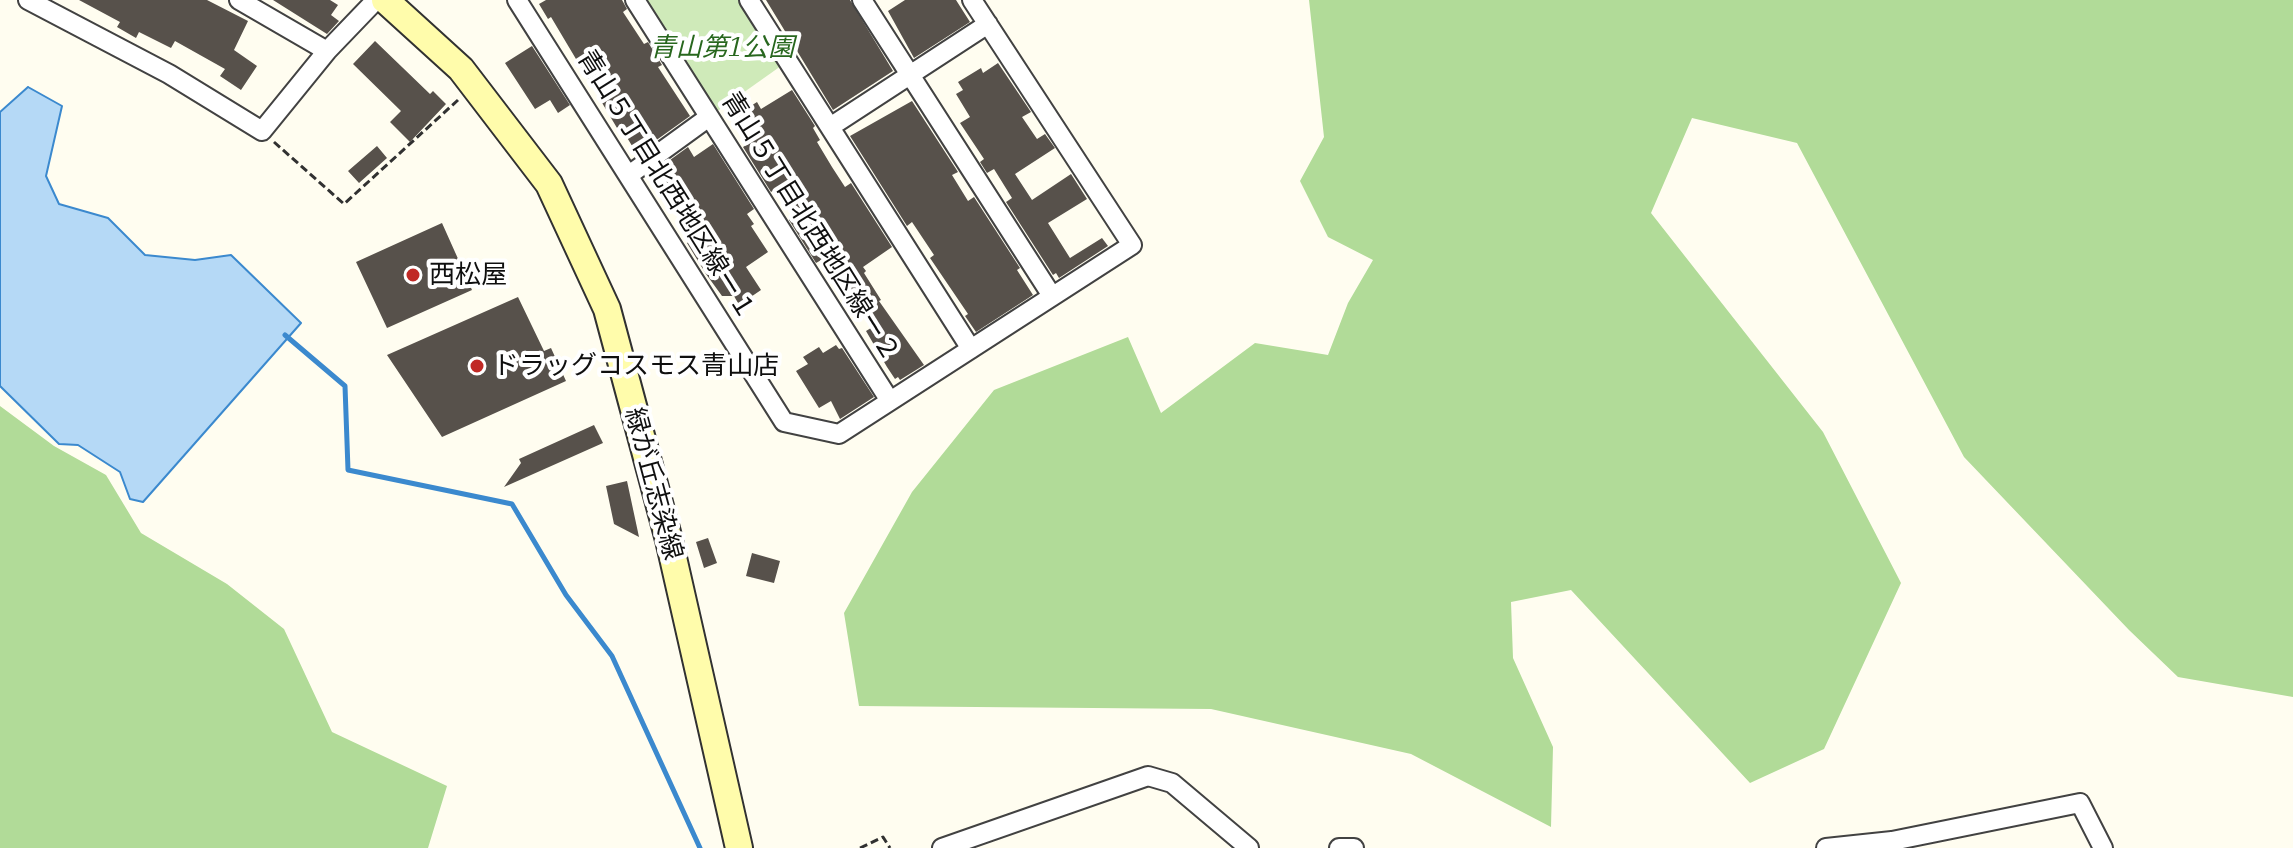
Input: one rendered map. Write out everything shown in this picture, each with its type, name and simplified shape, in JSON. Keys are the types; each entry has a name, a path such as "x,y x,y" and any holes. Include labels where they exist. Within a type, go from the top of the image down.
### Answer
{"street":[{"path":"28,0 169,74 262,131 327,51 376,0"},
{"path":"239,0 327,51"},
{"name":"緑が丘志染線","path":"385,0 461,69 549,184 607,309 669,540 739,848"},
{"name":"青山５丁目北西地区線ー１","path":"517,0 784,422 839,434 1132,245 988,24"},
{"name":"青山５丁目北西地区線ー２","path":"635,0 890,401"},
{"path":"749,0 971,349"},
{"path":"862,0 1052,296"},
{"path":"830,127 988,24 972,0"},
{"path":"629,175 709,117"},
{"path":"942,848 1148,776 1172,783 1249,848"},
{"path":"1826,848 1892,841 2080,803 2103,848"},
{"path":"1339,848 1354,848"}],"path":[{"path":"262,131 344,204 474,86"},
{"path":"860,848 883,837 890,848"}],"green space":[{"name":"青山第1公園","path":"635,0 749,0 788,61 709,117"},
{"path":"1309,0 2293,0 2293,697 2178,677 2129,630 1964,457 1797,143 1692,118 1651,213 1823,432 1901,583 1824,749 1750,783 1571,590 1511,602 1513,658 1553,747 1551,827 1411,754 1211,709 859,706 844,613 912,492 994,390 1128,337 1161,413 1255,343 1328,355 1348,303 1373,260 1328,237 1300,181 1324,137"},
{"path":"0,406 54,446 106,475 141,533 227,584 284,629 332,732 447,786 428,848 0,848"}],"water":[{"path":"28,87 62,106 46,176 59,204 108,218 145,255 195,260 231,255 301,323 143,502 130,499 120,472 78,445 59,444 0,386 0,112"}],"building":[{"path":"79,0 207,0 248,21 234,50 257,66 241,90 220,76 225,69 175,41 171,48 139,32 136,38 117,27 120,22"},
{"path":"273,0 330,0 338,5 331,15 339,21 327,34"},
{"path":"546,0 622,0 627,9 623,12 644,44 648,42 662,65 658,67 690,116 637,154 623,131 620,133 551,17 548,19 539,4"},
{"path":"766,0 850,0 893,71 833,110"},
{"path":"905,0 956,0 970,22 914,58 888,11"},
{"path":"375,41 430,94 433,91 446,104 410,142 390,122 401,111 353,64"},
{"path":"532,46 570,105 558,113 550,100 535,109 505,63"},
{"path":"998,63 1031,112 1022,117 1037,139 1045,134 1055,148 1015,174 1032,200 1071,174 1087,199 1048,223 1070,258 1102,238 1108,246 1059,278 1056,273 1053,275 1006,202 1012,198 994,169 987,173 980,162 984,159 960,123 970,117 956,94 963,90 958,82 981,68 983,73"},
{"path":"792,90 815,126 813,128 820,140 817,142 832,167 845,187 851,183 892,247 863,267 879,301 924,365 900,380 898,377 895,379 887,367 866,331 871,328 842,283 839,285 823,259 816,263 789,220 798,210 782,185 771,192 743,147 748,144 732,118 757,102 761,109"},
{"path":"912,101 958,172 952,175 968,201 974,197 1020,268 1017,270 1033,295 976,332 965,316 968,314 930,258 934,255 912,222 907,226 850,136"},
{"path":"713,144 754,209 747,214 768,252 746,267 761,290 739,305 734,296 722,296 706,274 687,243 697,237 670,195 662,200 652,185 658,182 652,173 688,147 694,157"},
{"path":"377,146 387,158 359,183 348,171"},
{"path":"442,223 472,290 387,328 356,262"},
{"path":"518,297 544,351 551,348 566,381 442,437 387,355"},
{"path":"836,345 842,348 874,397 840,419 831,401 819,408 796,371 808,364 803,357 819,347 823,353"},
{"path":"594,425 603,443 504,487 521,463 519,459"},
{"path":"627,481 639,537 614,524 606,486"},
{"path":"708,538 717,563 704,568 696,542"},
{"path":"752,553 780,561 774,583 746,576"}],"waterway":[{"path":"285,335 345,386 348,470 512,504 566,595 612,656 700,848"}],"place":[{"name":"西松屋","path":"413,275"},
{"name":"ドラッグコスモス青山店","path":"477,366"}]}
